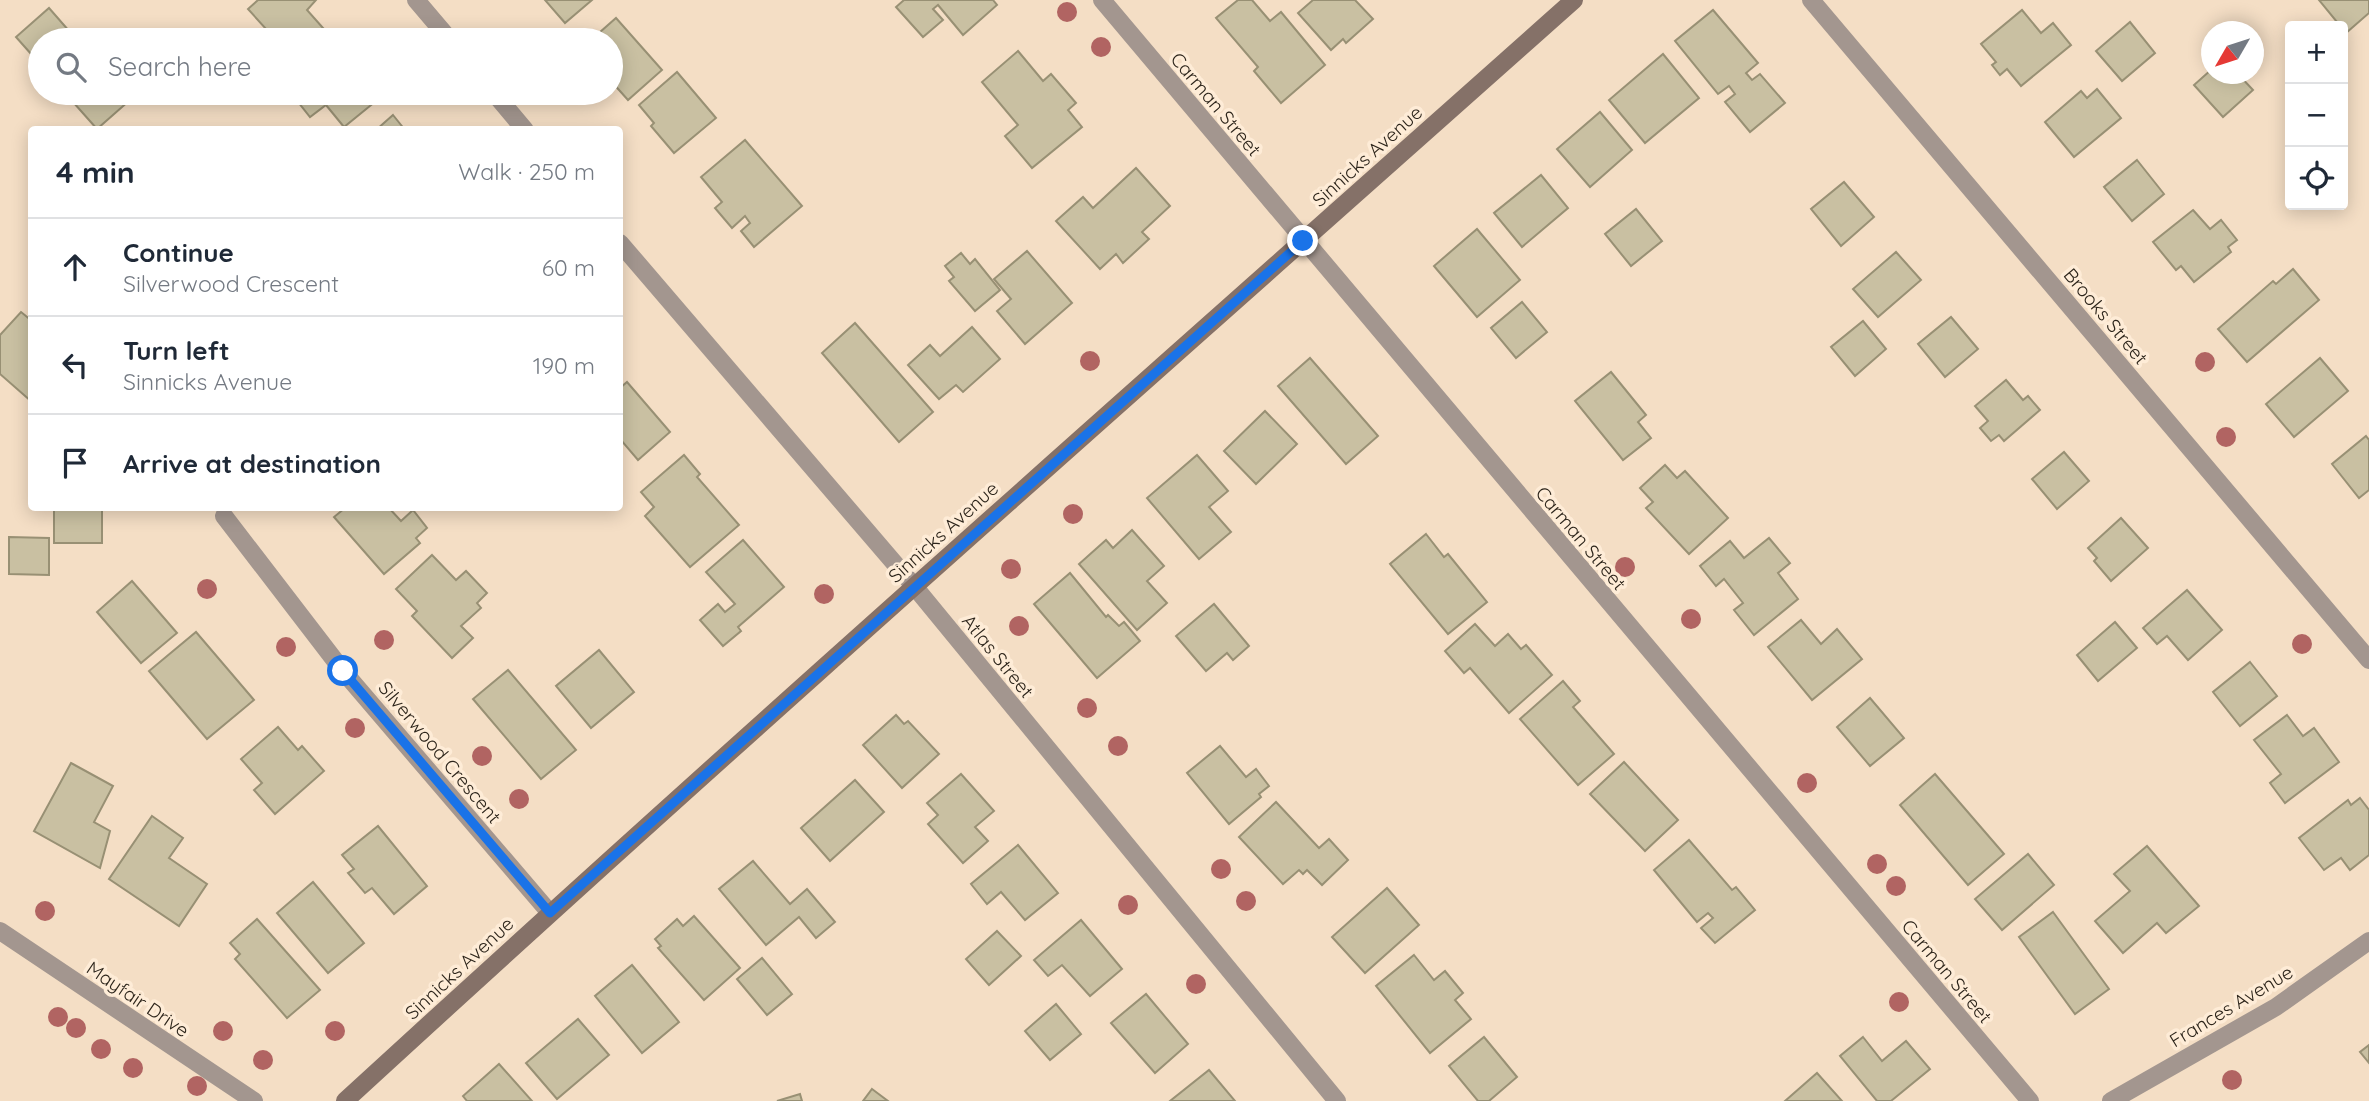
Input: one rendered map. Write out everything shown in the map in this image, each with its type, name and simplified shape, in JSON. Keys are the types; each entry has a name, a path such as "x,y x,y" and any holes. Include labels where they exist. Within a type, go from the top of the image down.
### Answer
{"street":[{"path":"416,0 440,28"},
{"name":"Carman Street","path":"1102,0 2030,1101"},
{"name":"Sinnicks Avenue","path":"345,1101 914,586 1574,0"},
{"name":"Brooks Street","path":"1811,0 2369,660"},
{"path":"504,105 522,126"},
{"name":"Atlas Street","path":"623,246 914,586 1337,1101"},
{"name":"Silverwood Crescent","path":"224,516 343,671 550,913"},
{"name":"Mayfair Drive","path":"0,931 254,1101"},
{"name":"Frances Avenue","path":"2111,1101 2276,1007 2369,941"}],"building":[{"path":"258,0 316,0 307,10 323,28 265,28 248,9"},
{"path":"545,0 592,0 565,23"},
{"path":"904,0 993,0 997,5 963,35 938,5 933,9 943,20 923,37 896,7"},
{"path":"1238,0 1252,0 1270,21 1281,12 1325,65 1281,103 1254,71 1258,67 1216,18"},
{"path":"1313,0 1355,0 1373,19 1346,43 1343,39 1331,50 1298,13"},
{"path":"2319,0 2369,0 2369,13 2348,31 2348,21 2336,21"},
{"path":"49,8 66,28 28,28 28,50 16,37"},
{"path":"1713,10 1758,63 1746,73 1752,80 1760,74 1785,103 1750,132 1725,102 1735,94 1729,86 1718,94 1675,41"},
{"path":"2022,10 2041,33 2053,23 2071,45 2021,86 2007,69 2000,75 1992,65 1996,62 1981,44"},
{"path":"616,18 662,70 628,100 623,94 623,28 605,28"},
{"path":"2130,22 2155,53 2122,81 2096,51"},
{"path":"1018,51 1043,81 1051,74 1076,103 1068,110 1082,127 1032,168 1005,136 1018,125 982,82"},
{"path":"1663,54 1699,98 1645,143 1609,100"},
{"path":"677,72 716,118 674,153 651,126 654,123 639,105"},
{"path":"2201,79 2201,84 2247,84 2253,90 2223,117 2194,85"},
{"path":"2097,89 2121,118 2074,157 2045,122 2081,91 2087,98"},
{"path":"76,105 124,105 100,126 94,126"},
{"path":"300,105 326,105 310,117"},
{"path":"326,105 371,105 345,126"},
{"path":"1600,112 1632,150 1590,187 1557,149"},
{"path":"393,115 402,126 381,126"},
{"path":"745,140 802,206 754,247 741,231 750,223 745,216 732,228 715,208 722,202 701,177"},
{"path":"2137,160 2164,194 2132,221 2104,187"},
{"path":"1136,168 1170,206 1142,232 1149,239 1123,263 1116,254 1100,269 1056,221 1083,197 1093,208"},
{"path":"1541,175 1568,208 1522,247 1494,213"},
{"path":"1844,182 1874,217 1841,246 1811,209"},
{"path":"1636,209 1662,241 1631,266 1605,234"},
{"path":"2193,210 2210,229 2221,220 2237,240 2228,247 2231,252 2194,282 2181,266 2176,270 2153,242"},
{"path":"1477,229 1520,280 1477,317 1434,266"},
{"path":"1027,251 1072,303 1025,344 997,311 1011,299 994,279"},
{"path":"1896,252 1921,280 1878,317 1853,289"},
{"path":"961,253 970,264 975,259 1000,290 975,311 949,281 954,277 945,266"},
{"path":"2293,269 2319,300 2247,362 2218,329 2273,281 2276,284"},
{"path":"1522,302 1547,332 1516,358 1491,328"},
{"path":"21,312 28,318 28,398 0,374 0,335"},
{"path":"1951,317 1978,349 1945,377 1918,344"},
{"path":"1863,321 1886,349 1855,376 1831,347"},
{"path":"855,323 933,412 899,442 822,353"},
{"path":"972,327 1000,359 963,392 956,385 939,399 908,365 930,345 940,356"},
{"path":"1310,358 1378,436 1346,464 1278,386"},
{"path":"2320,358 2348,391 2294,437 2266,404"},
{"path":"1611,372 1646,415 1638,422 1651,438 1623,460 1575,401"},
{"path":"2006,380 2023,400 2028,396 2040,410 2004,441 1999,435 1991,441 1980,428 1988,421 1975,406"},
{"path":"627,382 670,432 638,460 623,442 623,385"},
{"path":"1265,411 1297,444 1256,484 1224,451"},
{"path":"2366,436 2369,440 2369,490 2359,498 2332,464"},
{"path":"2064,452 2089,481 2057,509 2032,479"},
{"path":"684,455 700,474 697,477 739,525 690,567 645,516 654,507 641,492"},
{"path":"1197,455 1228,491 1209,507 1231,532 1199,559 1147,498"},
{"path":"1665,465 1677,478 1685,471 1728,518 1689,554 1646,508 1653,502 1640,488"},
{"path":"54,511 102,511 102,543 54,543"},
{"path":"341,511 392,511 401,521 414,511 427,528 416,538 420,543 384,574 334,517"},
{"path":"2121,518 2148,548 2111,581 2094,561 2097,558 2088,548"},
{"path":"1132,530 1164,566 1147,581 1167,603 1137,630 1079,564 1106,540 1113,548"},
{"path":"1426,534 1444,557 1448,554 1487,602 1448,634 1390,564"},
{"path":"9,537 49,538 49,575 9,574"},
{"path":"1769,538 1790,563 1778,573 1798,599 1754,635 1734,610 1743,603 1724,579 1716,586 1700,566 1730,541 1744,558"},
{"path":"743,540 784,587 738,627 741,631 723,646 700,620 718,604 725,612 735,604 706,572"},
{"path":"432,555 456,580 466,571 487,593 477,603 481,608 461,626 473,638 452,658 412,616 417,611 396,589"},
{"path":"1070,573 1106,617 1108,615 1119,626 1124,622 1140,641 1097,678 1034,604"},
{"path":"132,581 177,633 141,663 97,612"},
{"path":"2187,590 2222,630 2188,660 2167,636 2157,644 2143,628"},
{"path":"1214,604 1249,646 1233,660 1227,653 1206,671 1176,636"},
{"path":"1801,620 1821,644 1837,629 1862,659 1812,700 1768,647"},
{"path":"2115,622 2137,648 2098,681 2077,655"},
{"path":"1475,624 1495,646 1508,634 1521,649 1526,645 1552,675 1509,713 1470,668 1464,673 1445,651"},
{"path":"196,632 254,700 207,739 149,671"},
{"path":"599,650 634,692 591,728 556,686"},
{"path":"2250,662 2277,696 2240,726 2213,692"},
{"path":"508,670 576,750 541,779 473,699"},
{"path":"1563,681 1580,701 1573,707 1614,754 1578,785 1520,719"},
{"path":"1870,698 1904,738 1870,766 1837,727"},
{"path":"896,715 904,724 908,721 939,754 902,788 863,745"},
{"path":"2287,715 2303,736 2314,728 2339,762 2285,803 2270,783 2281,774 2254,740"},
{"path":"278,727 298,750 302,746 324,771 275,814 254,790 262,783 241,759"},
{"path":"1220,746 1246,777 1256,769 1269,786 1259,794 1261,797 1229,824 1187,773"},
{"path":"1624,762 1678,820 1645,851 1590,794"},
{"path":"71,763 113,786 94,822 110,831 100,868 34,831"},
{"path":"961,774 994,811 975,827 988,841 963,863 928,824 938,815 927,803"},
{"path":"1935,774 2004,854 1968,885 1900,805"},
{"path":"855,780 884,812 830,861 801,828"},
{"path":"2360,798 2369,810 2369,855 2350,870 2341,858 2324,870 2299,838 2348,800 2351,805"},
{"path":"1276,802 1319,848 1329,839 1348,860 1322,885 1307,870 1303,874 1299,870 1283,884 1239,837"},
{"path":"152,816 183,838 169,858 207,884 179,926 109,879"},
{"path":"378,826 427,886 394,914 372,888 365,893 348,873 354,869 342,855"},
{"path":"1689,840 1732,890 1736,887 1755,910 1715,943 1701,928 1713,918 1708,913 1697,922 1654,870"},
{"path":"1018,845 1058,893 1025,920 1001,892 987,904 971,884"},
{"path":"2147,846 2199,906 2166,933 2157,923 2123,953 2095,921 2130,891 2114,874"},
{"path":"2028,854 2054,885 2002,930 1975,899"},
{"path":"753,861 790,904 807,889 835,922 816,938 799,917 766,945 719,889"},
{"path":"313,882 364,943 328,973 277,913"},
{"path":"1387,888 1419,925 1365,973 1332,937"},
{"path":"2053,912 2109,989 2075,1014 2019,937"},
{"path":"694,916 740,968 704,1000 658,948 661,946 655,939 677,919 683,926"},
{"path":"257,919 320,990 287,1018 235,959 240,954 230,943"},
{"path":"1081,920 1122,969 1090,996 1062,965 1048,976 1034,960"},
{"path":"997,931 1021,956 989,985 966,959"},
{"path":"1414,955 1434,980 1445,971 1463,993 1455,1000 1471,1019 1430,1053 1376,986"},
{"path":"762,958 792,994 767,1015 737,979"},
{"path":"632,965 679,1022 642,1053 595,996"},
{"path":"1146,994 1188,1044 1155,1073 1111,1023"},
{"path":"1056,1004 1081,1034 1050,1060 1025,1031"},
{"path":"578,1019 609,1055 557,1099 526,1063"},
{"path":"1484,1037 1517,1077 1489,1101 1478,1101 1449,1066"},
{"path":"1863,1037 1882,1061 1906,1041 1930,1069 1891,1101 1877,1101 1840,1056"},
{"path":"2369,1045 2369,1063 2360,1052"},
{"path":"499,1064 532,1101 467,1101 463,1096"},
{"path":"1209,1070 1235,1101 1170,1101"},
{"path":"1817,1073 1842,1101 1785,1101"},
{"path":"872,1089 888,1101 863,1101"},
{"path":"800,1094 802,1101 777,1101"}],"route":[{"path":"343,671 550,913 1303,241"}]}
